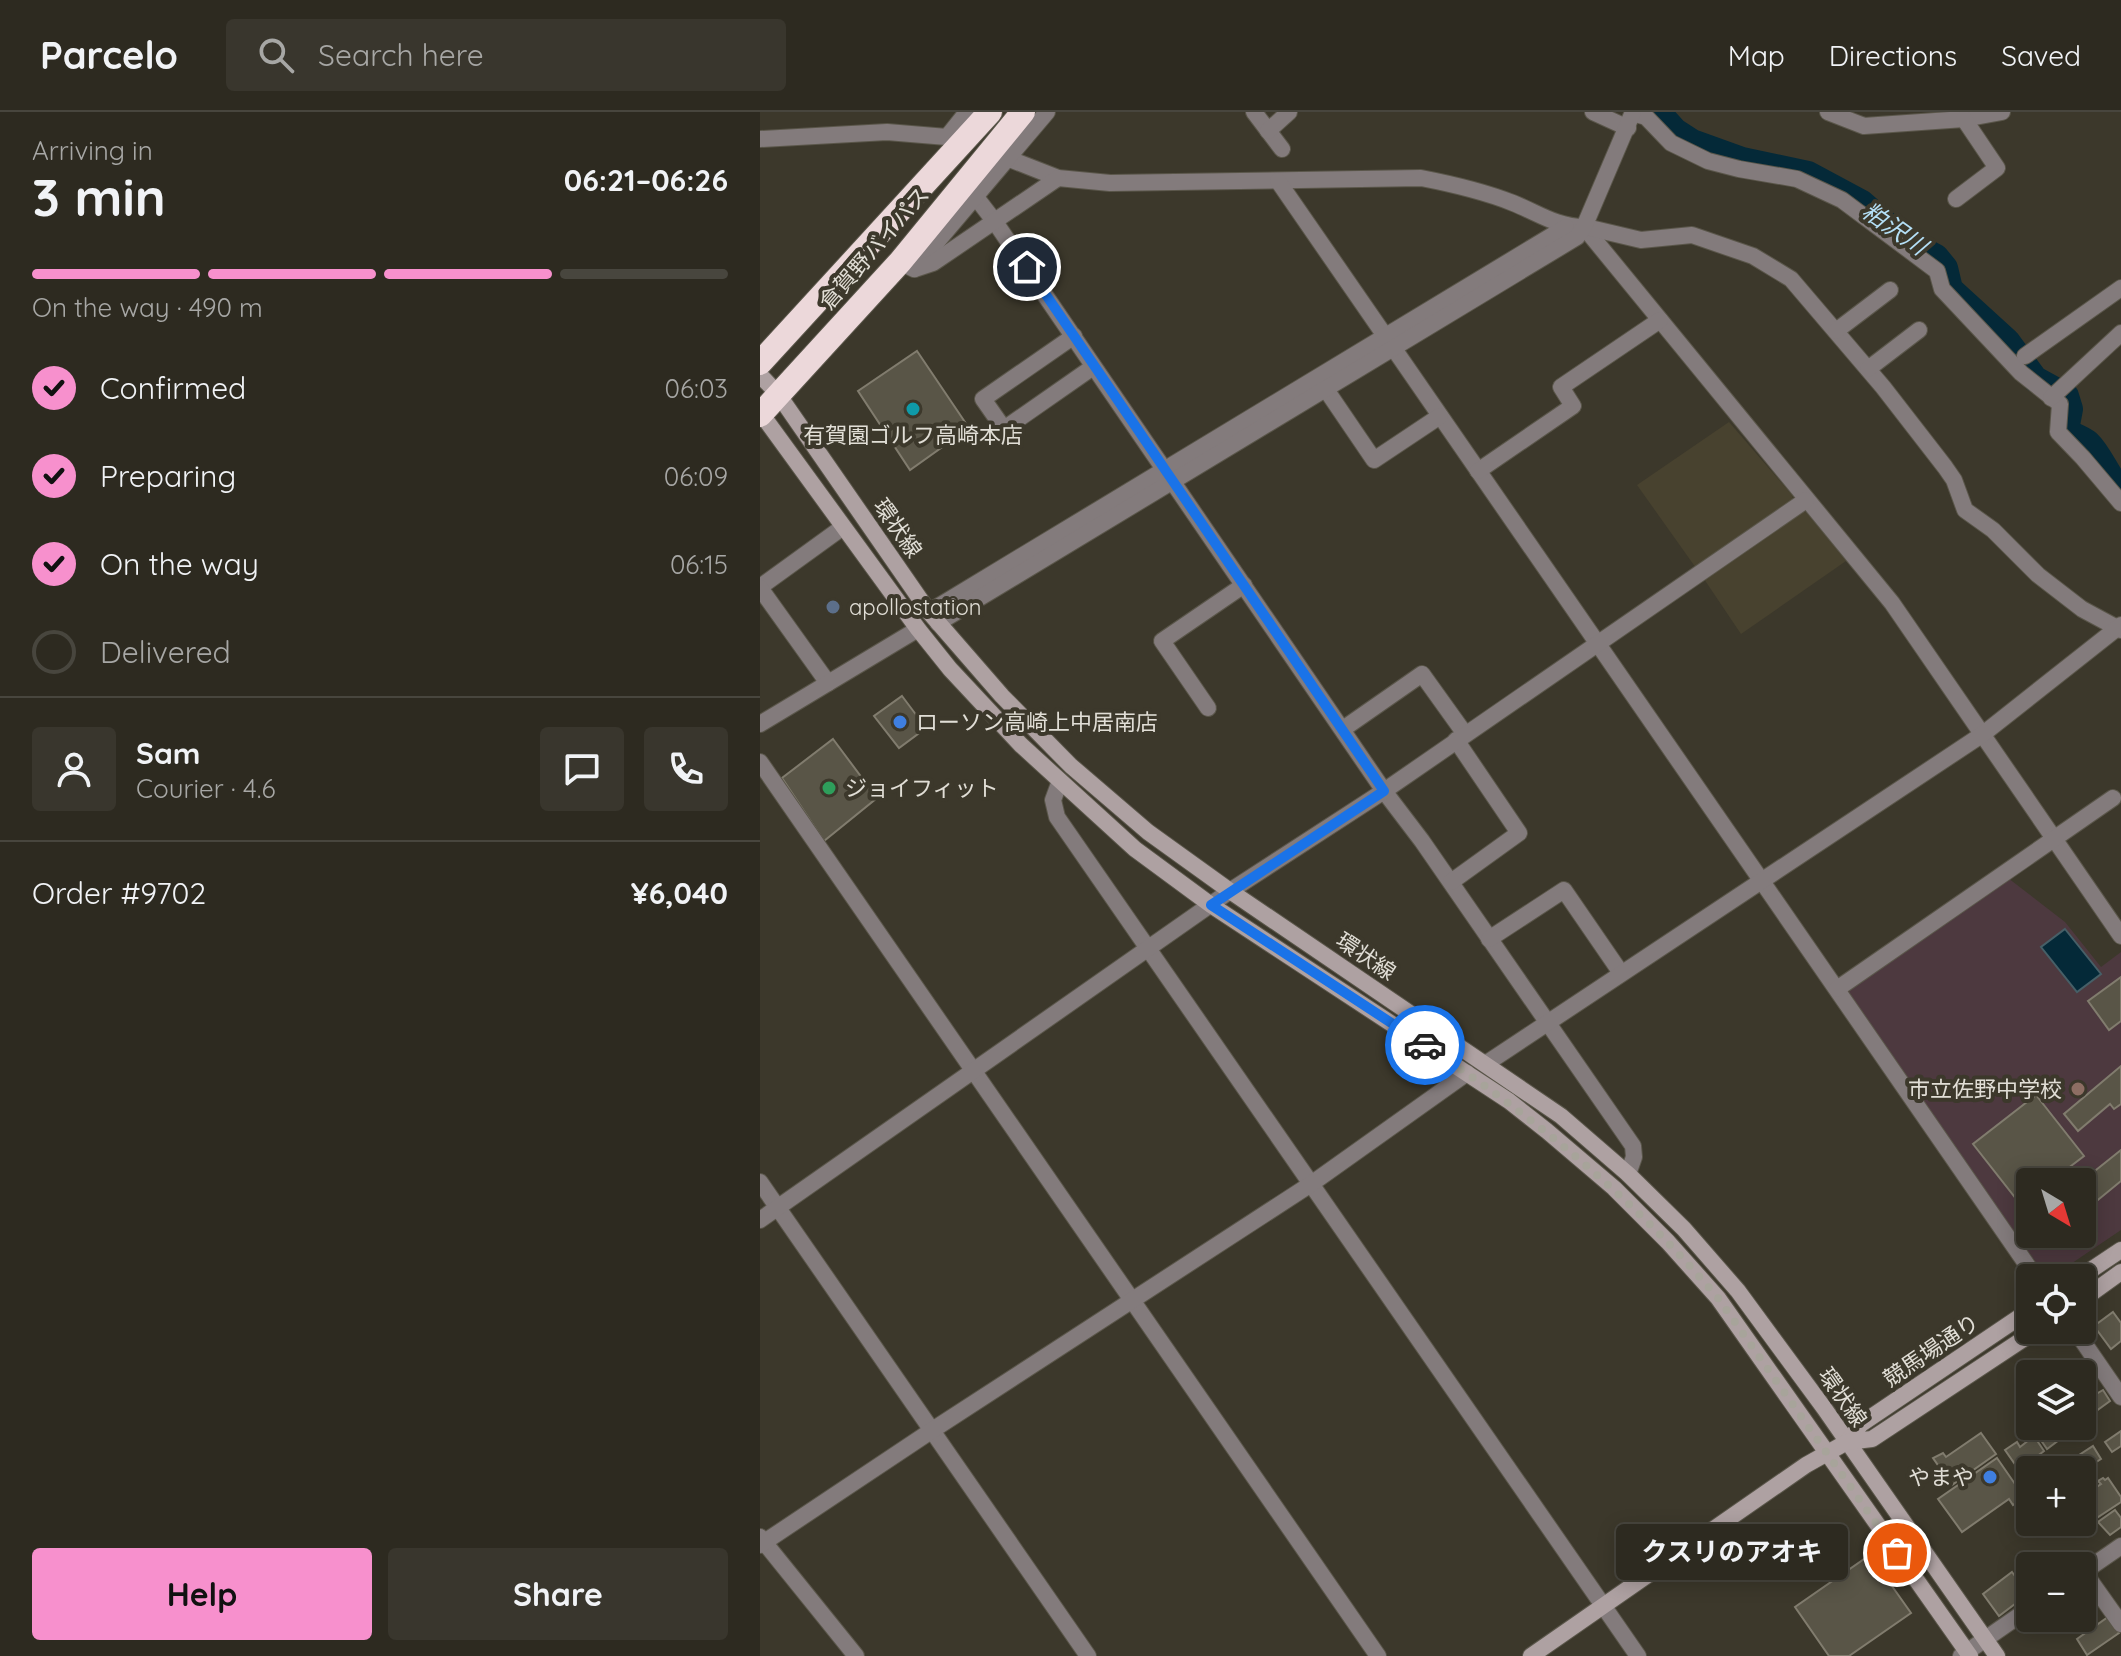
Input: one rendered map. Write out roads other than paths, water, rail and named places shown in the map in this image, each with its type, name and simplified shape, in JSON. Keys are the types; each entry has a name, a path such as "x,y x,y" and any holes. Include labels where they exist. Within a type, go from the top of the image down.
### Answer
{"highway":[{"name":"倉賀野バイパス","path":"760,363 990,112"},
{"name":"倉賀野バイパス","path":"760,414 907,265 1023,112"},
{"path":"835,281 847,247 956,120"}],"street":[{"path":"907,265 975,196 1047,112"},
{"path":"1254,112 1282,149"},
{"path":"1268,131 1289,112"},
{"path":"1593,112 1631,118 1646,117 1671,143 1708,161 1797,179 1842,200 1937,271 1942,289 2021,373 2060,404 2058,432 2121,503"},
{"path":"1828,112 1864,126 1964,119 2002,112"},
{"path":"1169,474 1325,388 1390,340 1577,237 1631,118"},
{"path":"1956,199 1997,168 1964,119"},
{"path":"760,139 887,132 956,120"},
{"path":"1007,158 1058,178 1110,183 1421,178 1500,198 1566,227 1584,227 1641,240 1692,235 1753,256 1791,279 1868,369 1950,473 1965,510 1993,530 2038,575 2082,609 2120,627 1983,734 1487,1063"},
{"path":"907,265 923,268 933,263 1058,178"},
{"path":"1278,181 2026,1264"},
{"path":"975,196 1384,791 1451,882 1633,1146 1634,1157 1628,1174"},
{"path":"933,617 1390,340 1566,227"},
{"path":"1584,227 1892,603 2121,936"},
{"path":"2025,356 2121,288"},
{"path":"1836,331 1890,290"},
{"path":"1478,471 1573,406 1561,387 1660,320"},
{"path":"1868,369 1919,330"},
{"path":"2051,398 2121,333"},
{"path":"1074,336 983,399 1004,429 1093,367"},
{"name":"環状線","path":"760,375 778,394 933,617 1002,696 1071,766 1148,832 1230,891 1561,1116 1628,1174 1711,1258 1847,1442 1997,1656"},
{"path":"1325,388 1374,460 1440,416"},
{"name":"環状線","path":"760,414 918,629 984,708 1060,781 1135,849 1211,905 1467,1073 1547,1131 1642,1214 1718,1298 1966,1655"},
{"path":"760,1220 1230,891 1384,791 1806,500"},
{"path":"828,683 760,588 843,527"},
{"path":"1208,708 1162,641 1244,585"},
{"path":"760,724 918,629"},
{"path":"1343,729 1422,674 1519,833 1451,882"},
{"path":"760,762 1378,1656"},
{"path":"1060,781 1053,800 1057,817 1638,1656"},
{"path":"1837,989 2113,798"},
{"path":"1489,939 1564,890 1621,973"},
{"path":"856,1656 761,1542 1311,1184 1467,1073"},
{"path":"760,1182 1088,1656"},
{"path":"2096,1267 2121,1250"},
{"path":"2096,1290 2121,1272"},
{"name":"競馬場通り","path":"1847,1442 1861,1424 2016,1319"},
{"name":"競馬場通り","path":"1847,1442 1872,1439 2016,1344"},
{"path":"2085,1344 2121,1397"},
{"path":"1531,1656 1847,1442"},
{"path":"2096,1564 2121,1546"},
{"path":"2096,1590 2121,1624"},
{"path":"1966,1655 2016,1618"}],"water":[{"path":"2065,929 2101,974 2077,992 2041,947"}],"waterway":[{"name":"粕沢川","path":"1658,112 1675,131 1692,142 1742,160 1808,174 1862,203 1906,241 1936,257 1945,268 1950,289 2007,341 2035,379 2066,396 2070,409 2066,430 2086,441 2121,491"}],"place":[{"name":"有賀園ゴルフ高崎本店","path":"913,409"},
{"name":"apollostation","path":"833,607"},
{"name":"ローソン高崎上中居南店","path":"900,722"},
{"name":"ジョイフィット","path":"829,788"},
{"name":"市立佐野中学校","path":"2078,1089"},
{"name":"やまや","path":"1990,1477"},
{"name":"クスリのアオキ","path":"1897,1553"}]}
